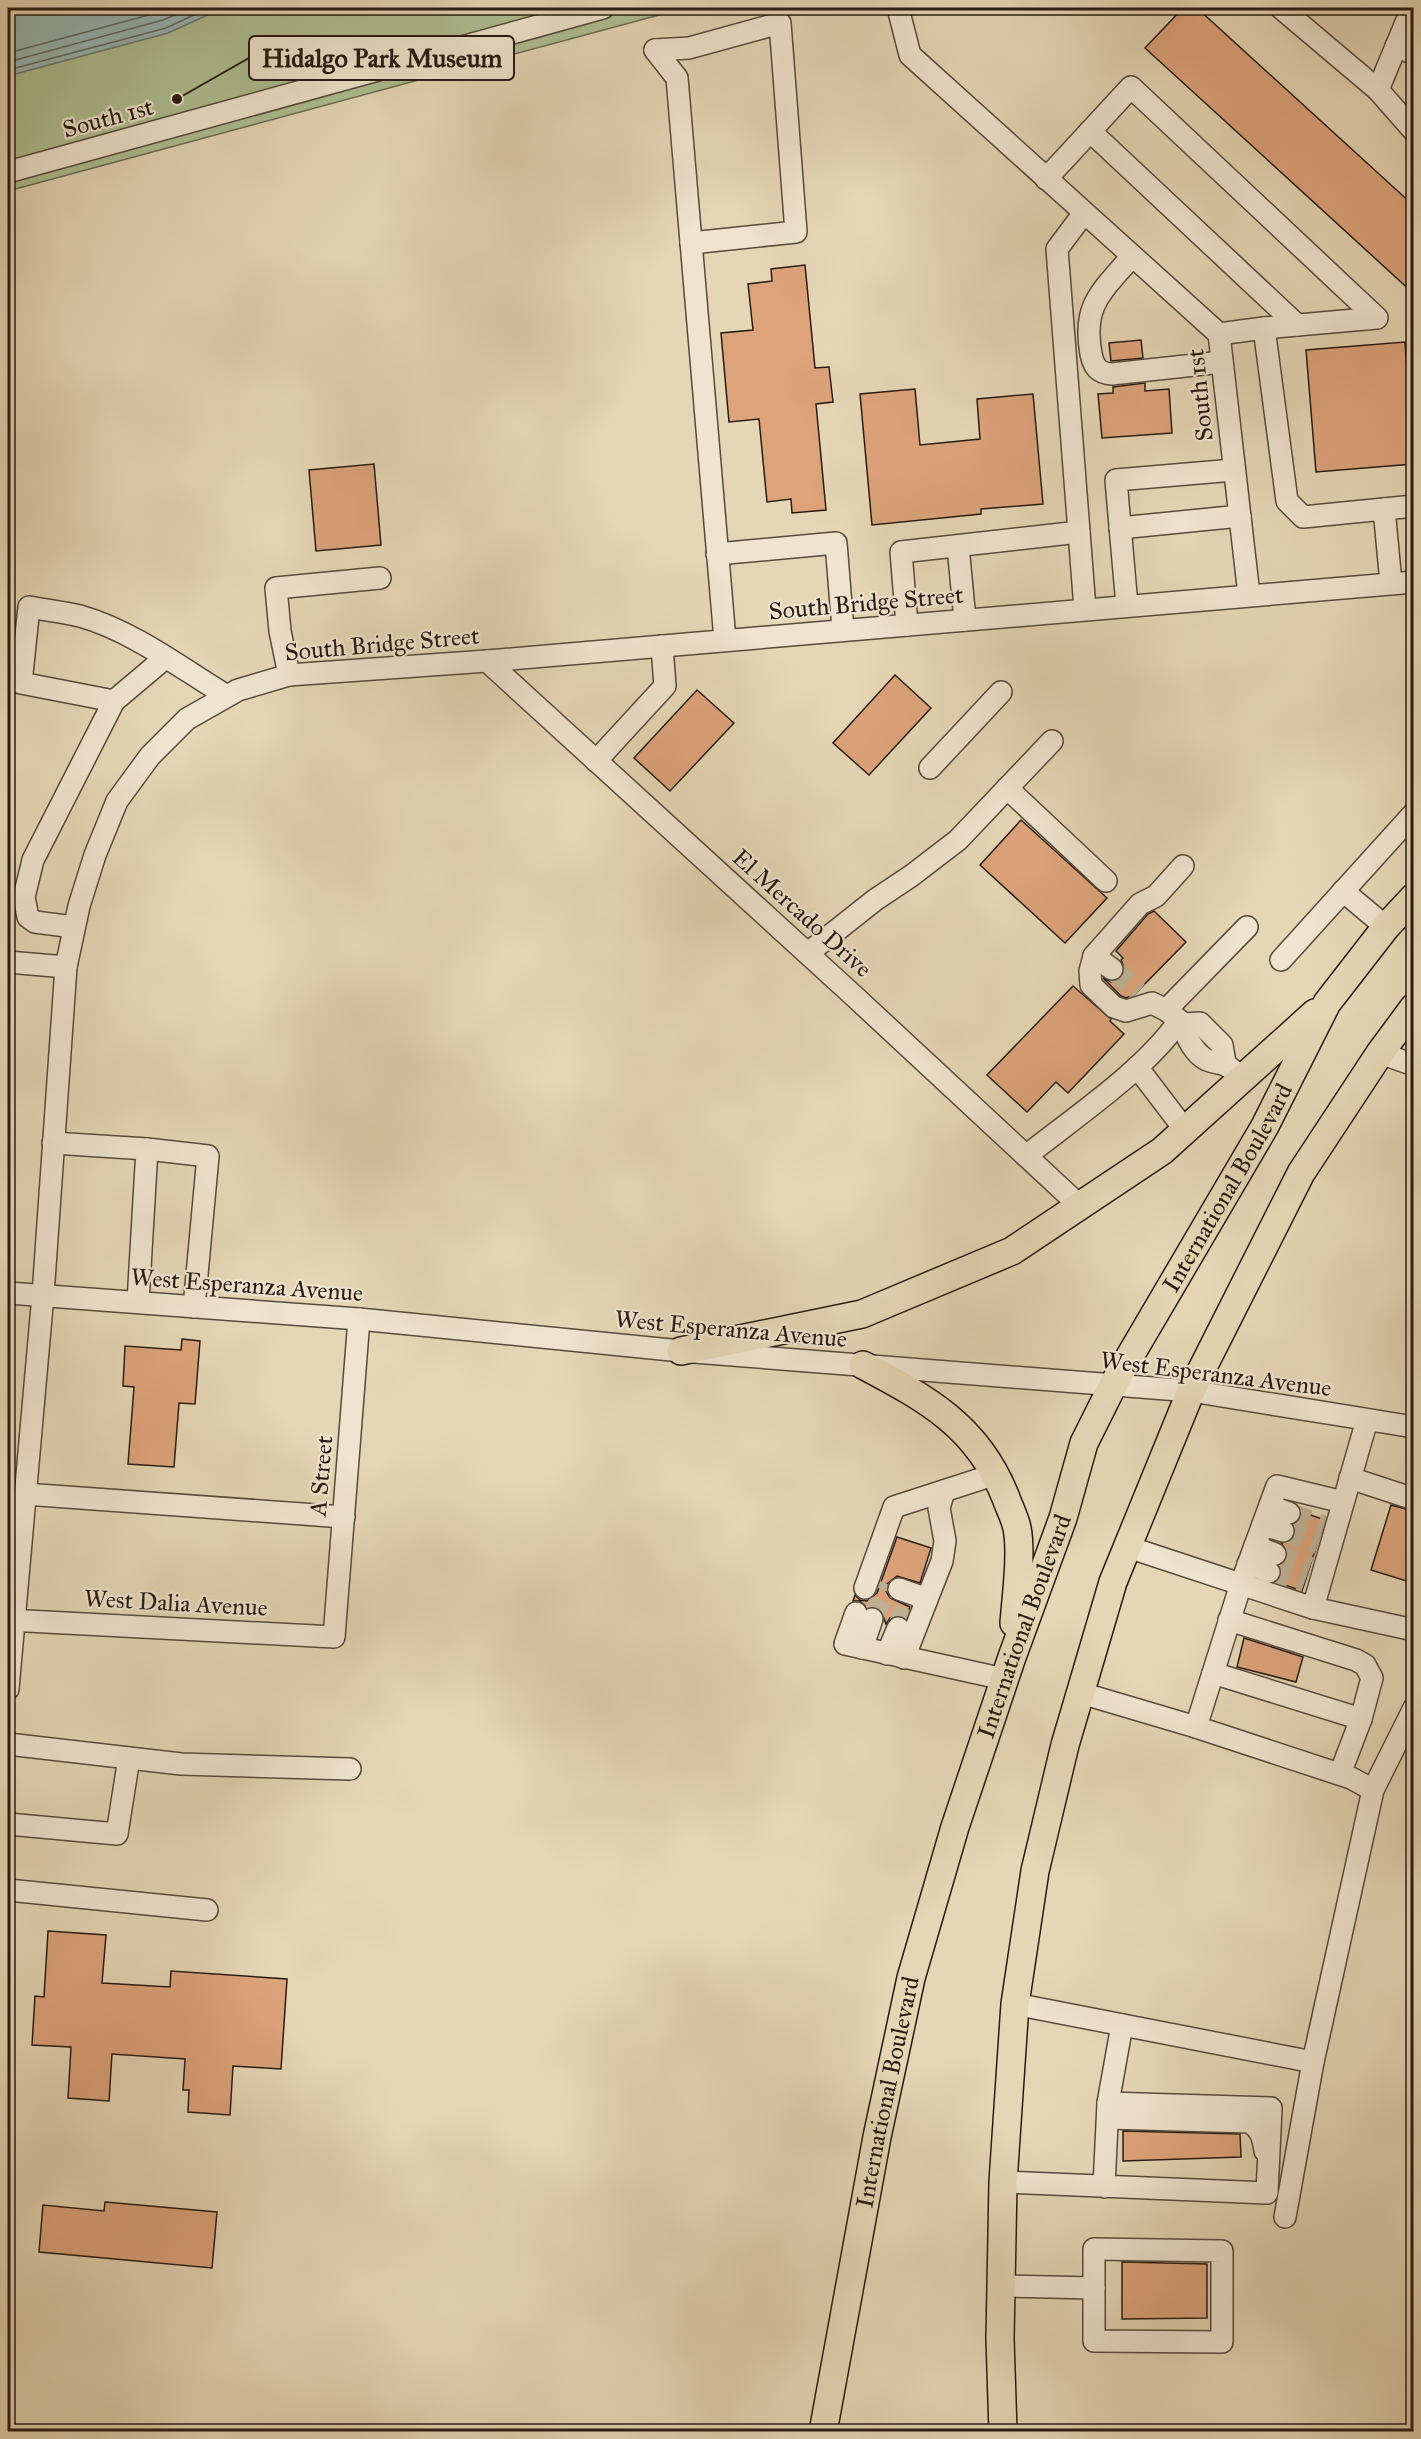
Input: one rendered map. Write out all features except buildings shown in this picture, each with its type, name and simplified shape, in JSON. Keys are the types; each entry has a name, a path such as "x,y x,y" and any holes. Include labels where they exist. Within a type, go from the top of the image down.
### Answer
{"main road":[{"name":"International Boulevard","path":"823,2432 877,2137 911,1978 955,1827 1008,1668 1063,1518 1084,1443 1113,1385 1265,1126 1327,1003 1386,927 1413,897"},
{"path":"681,1351 862,1314 1012,1251 1162,1151 1185,1130 1234,1071 1327,1003"},
{"path":"1003,2432 1000,2339 1003,2182 1015,2004 1035,1871 1065,1745 1113,1582 1191,1391 1301,1173 1413,1007"},
{"path":"863,1365 922,1397 963,1429 996,1474 1017,1528 1018,1575 1008,1668"}],"street":[{"name":"South 1st","path":"8,172 603,8"},
{"name":"South 1st","path":"898,8 910,55 1219,334 1249,595"},
{"path":"1281,8 1378,90 1413,131"},
{"path":"1378,90 1405,50 1412,8"},
{"path":"691,243 796,232 780,23 689,48 655,50 677,78 717,554 725,640"},
{"path":"1046,179 1131,87 1377,318 1264,327 1219,334"},
{"path":"1090,131 1297,325"},
{"path":"1084,213 1058,249 1085,609"},
{"path":"1132,256 1101,293 1090,313 1088,334 1094,365 1102,373 1112,374 1222,362"},
{"path":"1264,327 1287,501 1303,517 1413,506"},
{"path":"1127,606 1116,480 1234,470"},
{"path":"1384,509 1391,583"},
{"path":"1120,528 1240,516"},
{"path":"907,624 901,552 1079,532"},
{"path":"717,554 836,543 843,630"},
{"path":"958,546 965,620"},
{"path":"290,675 280,630 276,588 380,578"},
{"name":"South Bridge Street","path":"8,1689 11,1620 43,1296 66,967 74,927 95,855 117,801 150,756 187,719 238,690 290,675 487,661 1413,582"},
{"path":"114,701 21,683 29,608 80,616 115,630 227,696"},
{"path":"596,760 665,686 662,646"},
{"path":"74,927 35,922 28,917 24,897 33,860 114,701 165,658"},
{"name":"El Mercado Drive","path":"487,661 808,953 1080,1206"},
{"path":"930,768 1001,692"},
{"path":"808,953 875,900 958,840 1052,741"},
{"path":"1007,788 1106,880"},
{"path":"1281,960 1413,813"},
{"path":"1183,866 1156,896 1140,904 1094,956 1090,971 1091,985 1114,1007 1126,1011 1164,1010 1247,927"},
{"path":"1343,891 1386,927"},
{"path":"1094,956 1112,969"},
{"path":"8,962 66,967"},
{"path":"1026,1156 1137,1067 1165,1040 1164,1010"},
{"path":"1164,1010 1206,1059 1234,1071"},
{"path":"1380,1053 1413,1065"},
{"path":"1137,1067 1185,1130"},
{"path":"53,1143 147,1149 208,1156 194,1307"},
{"path":"138,1302 147,1149"},
{"name":"West Esperanza Avenue","path":"8,1293 359,1318 681,1351 1191,1391 1413,1427"},
{"name":"A Street","path":"334,1637 359,1318"},
{"path":"1314,1584 1327,1537 1343,1502 1367,1420"},
{"path":"881,1653 894,1590 894,1507 996,1474"},
{"path":"1350,1478 1413,1499"},
{"path":"1196,1727 1248,1565 1276,1519 1277,1486 1343,1502"},
{"path":"894,1590 942,1561 945,1541 939,1508 944,1491"},
{"path":"25,1494 344,1517"},
{"path":"1128,1547 1248,1565 1314,1584 1413,1630"},
{"path":"1248,1565 1272,1563"},
{"name":"West Dalia Avenue","path":"11,1620 334,1637"},
{"path":"1229,1620 1356,1660 1365,1665 1372,1678 1361,1719 1340,1774"},
{"path":"881,1653 878,1621 845,1644 881,1653 1008,1668"},
{"path":"1213,1673 1361,1719"},
{"path":"1081,1693 1196,1727 1340,1774 1373,1790"},
{"path":"1285,2217 1313,2062 1373,1790 1413,1708"},
{"path":"8,1744 181,1764 350,1769"},
{"path":"8,1824 117,1834 129,1758"},
{"path":"8,1890 207,1910"},
{"path":"1015,2004 1313,2062"},
{"path":"1104,2187 1108,2110 1122,2025"},
{"path":"1003,2182 1267,2193 1271,2108 1108,2110"},
{"path":"1094,2250 1222,2251 1222,2342 1094,2341 1094,2288 1094,2250"},
{"path":"1001,2286 1094,2288"}],"green space":[{"path":"8,8 685,8 8,191"}],"water":[{"path":"8,8 223,8 168,33 8,76"}],"tunnel":[{"path":"1112,969 1138,992"},
{"path":"1289,1513 1324,1526"},
{"path":"1283,1531 1318,1544"},
{"path":"1275,1554 1310,1567"},
{"path":"1269,1572 1304,1584"},
{"path":"872,1619 887,1584"},
{"path":"898,1628 906,1604"}],"place":[{"name":"Hidalgo Park Museum","path":"177,99"}]}
